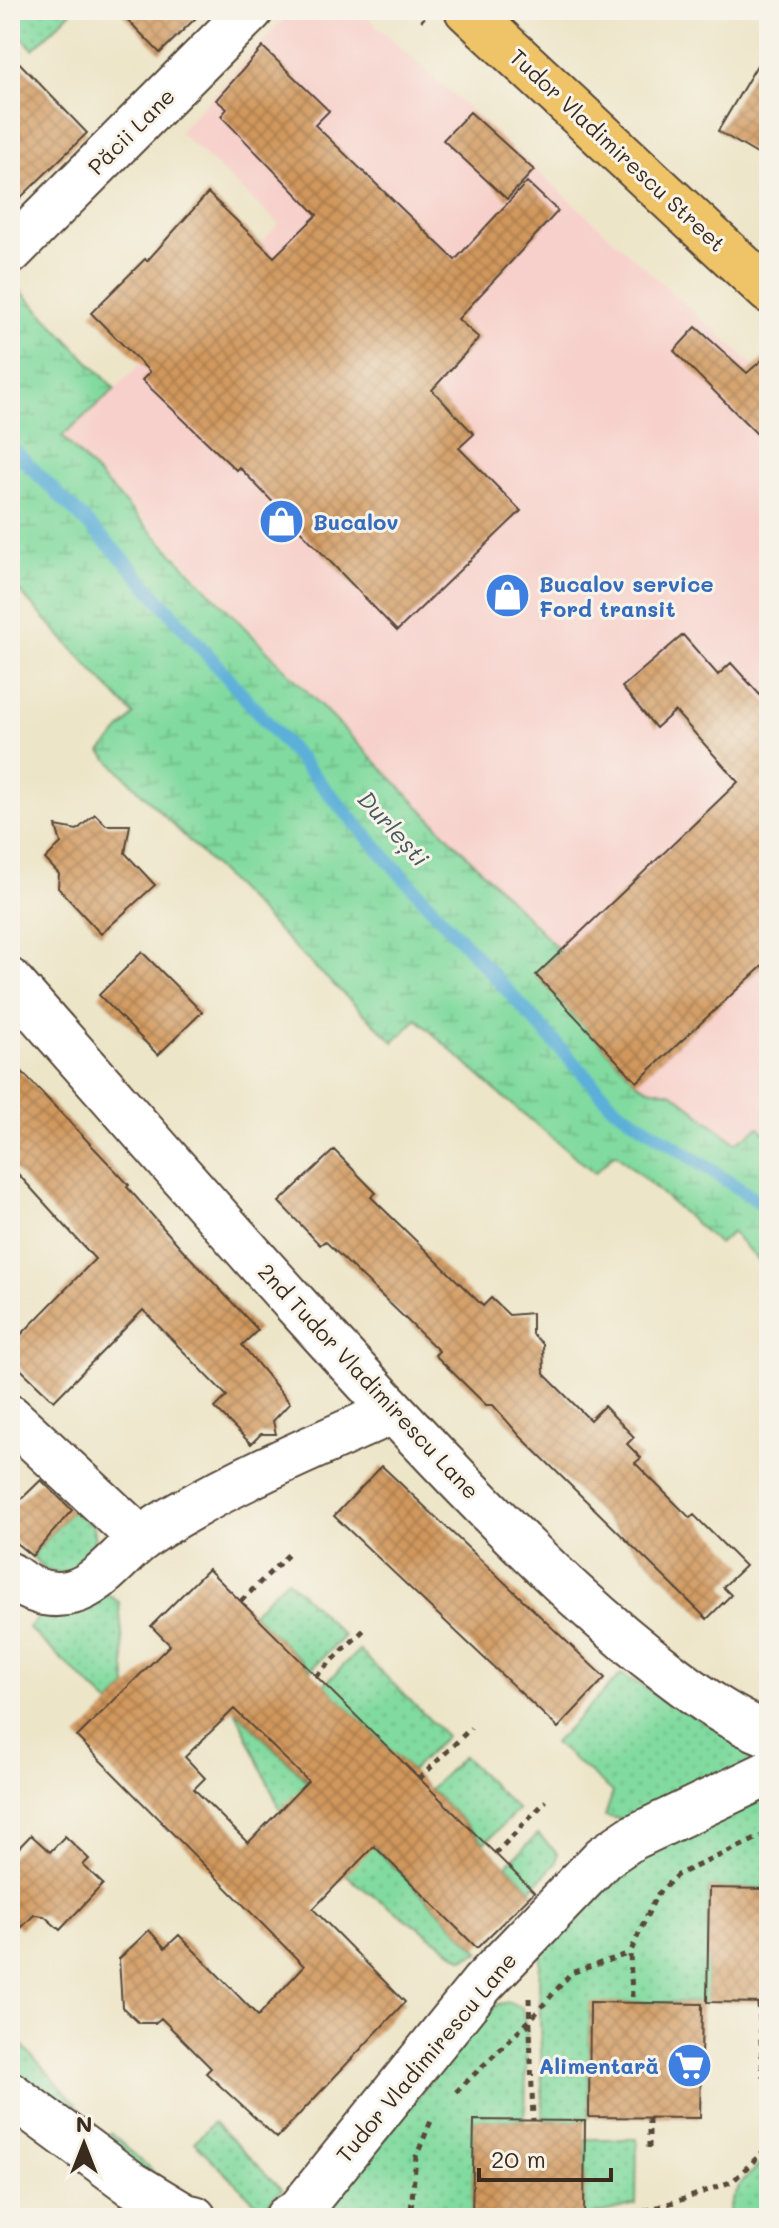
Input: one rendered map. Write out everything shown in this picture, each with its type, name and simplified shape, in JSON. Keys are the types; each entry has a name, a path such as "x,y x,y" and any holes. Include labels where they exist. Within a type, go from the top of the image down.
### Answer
{"main road":[{"name":"Tudor Vladimirescu Street","path":"468,11 769,291"}],"street":[{"name":"Păcii Lane","path":"10,252 251,10"},
{"name":"2nd Tudor Vladimirescu Lane","path":"10,981 392,1412 546,1570 627,1642 697,1695 749,1727 769,1734"},
{"path":"10,1575 35,1591 56,1595 76,1591 93,1581 141,1539 188,1510 253,1476 392,1412"},
{"path":"10,1417 141,1539"},
{"name":"Tudor Vladimirescu Lane","path":"287,2218 299,2211 482,1984 604,1857 632,1838 769,1773"},
{"path":"10,2094 132,2184 185,2216 194,2218"}],"path":[{"path":"241,1601 290,1553"},
{"path":"316,1676 367,1627"},
{"path":"419,1779 471,1728"},
{"path":"495,1854 546,1801"},
{"path":"632,1997 630,1953 656,1896 677,1875 769,1833"},
{"path":"525,1941 531,2019 533,2120"},
{"path":"451,2097 531,2019 571,1973 630,1953"},
{"path":"759,2003 763,2077"},
{"path":"404,2218 411,2210 416,2157 433,2117"},
{"path":"649,2118 649,2148"},
{"path":"622,2218 733,2181 769,2146"}],"shaded area":[{"path":"292,10 359,10 754,366 769,372 769,1137 759,1127 736,1144 673,1093 637,1082 536,975 560,951 62,435 115,389 279,224 179,132"}],"green space":[{"path":"10,10 71,12 33,49 10,25"},
{"path":"19,289 115,389 62,436 560,951 536,975 637,1082 673,1093 736,1143 759,1127 769,1137 769,1272 732,1232 719,1244 615,1153 595,1173 496,1091 417,1019 394,1042 301,954 101,752 134,715 10,581 10,295"},
{"path":"72,1510 93,1526 94,1553 78,1569 46,1570 32,1556"},
{"path":"287,1579 344,1636 310,1670 252,1613"},
{"path":"107,1594 119,1602 127,1687 110,1704 28,1628 47,1610"},
{"path":"359,1650 446,1736 411,1771 324,1685"},
{"path":"621,1674 764,1757 629,1821 605,1816 613,1792 554,1743"},
{"path":"235,1710 480,1952 463,1959 357,1884 285,1820"},
{"path":"463,1756 518,1810 485,1843 430,1789"},
{"path":"769,1792 769,1889 709,1888 707,2002 590,2003 589,2117 585,2121 543,2120 539,1983 541,1946 566,1918 643,1853"},
{"path":"538,1834 557,1853 556,1863 531,1889 507,1865"},
{"path":"509,2002 522,2008 527,2031 525,2120 474,2120 472,2218 334,2218 330,2215 330,2205 477,2023 498,2004"},
{"path":"10,2032 106,2137 111,2133 176,2193 10,2076"},
{"path":"214,2122 282,2190 262,2209 194,2142"},
{"path":"585,2139 637,2139 636,2204 584,2217"},
{"path":"769,2156 769,2218 728,2218 736,2190"}],"building":[{"path":"118,10 204,10 160,53"},
{"path":"769,45 769,161 718,131"},
{"path":"263,47 329,111 315,125 455,260 527,182 558,211 458,319 479,338 432,390 474,434 459,448 521,511 397,631 239,467 236,470 142,380 150,372 91,313 145,259 147,261 208,193 274,257 317,215 221,116 227,109 216,100"},
{"path":"10,53 87,133 10,208"},
{"path":"470,112 534,170 507,199 443,140"},
{"path":"696,327 747,373 769,354 769,446 674,351"},
{"path":"683,635 718,675 731,663 769,705 769,960 637,1082 536,975 738,782 675,711 656,728 622,687"},
{"path":"95,814 106,825 130,825 125,853 155,885 101,934 58,888 59,874 45,859 61,843 56,826 77,830"},
{"path":"142,952 202,1012 158,1055 99,995"},
{"path":"10,1059 129,1185 127,1187 182,1249 258,1330 242,1345 290,1403 273,1421 276,1434 261,1434 251,1444 215,1408 227,1396 143,1310 54,1401 10,1359 10,1346 95,1259 10,1165"},
{"path":"334,1150 376,1193 371,1197 483,1306 491,1298 509,1315 532,1313 532,1334 543,1344 544,1374 590,1420 604,1406 634,1437 627,1444 641,1458 635,1463 690,1518 694,1515 745,1566 723,1587 731,1595 707,1619 520,1436 493,1405 486,1405 435,1355 439,1351 325,1241 320,1245 279,1202"},
{"path":"382,1466 605,1678 558,1728 334,1516"},
{"path":"41,1480 72,1510 32,1556 10,1538 10,1510"},
{"path":"208,1569 534,1892 477,1948 374,1846 313,1909 405,2002 277,2138 206,2073 211,2068 161,2018 155,2023 139,2023 122,2007 119,1959 149,1930 165,1948 179,1935 258,2016 304,1966 77,1737 170,1645 151,1626","holes":["234,1709 308,1781 248,1843 194,1789 205,1778 185,1757"]},
{"path":"31,1835 50,1852 65,1836 89,1859 83,1865 103,1884 60,1930 44,1916 34,1915 20,1929 10,1920 10,1857"},
{"path":"709,1888 769,1889 769,2003 707,2002"},
{"path":"590,2002 702,2004 700,2118 589,2117"},
{"path":"474,2120 585,2121 584,2218 472,2218"}],"waterway":[{"name":"Durlești","path":"10,446 126,562 387,859 614,1107 769,1208"}],"place":[{"name":"Bucalov","path":"282,521"},
{"name":"Bucalov service Ford transit","path":"508,596"},
{"name":"Alimentară","path":"690,2065"}]}
